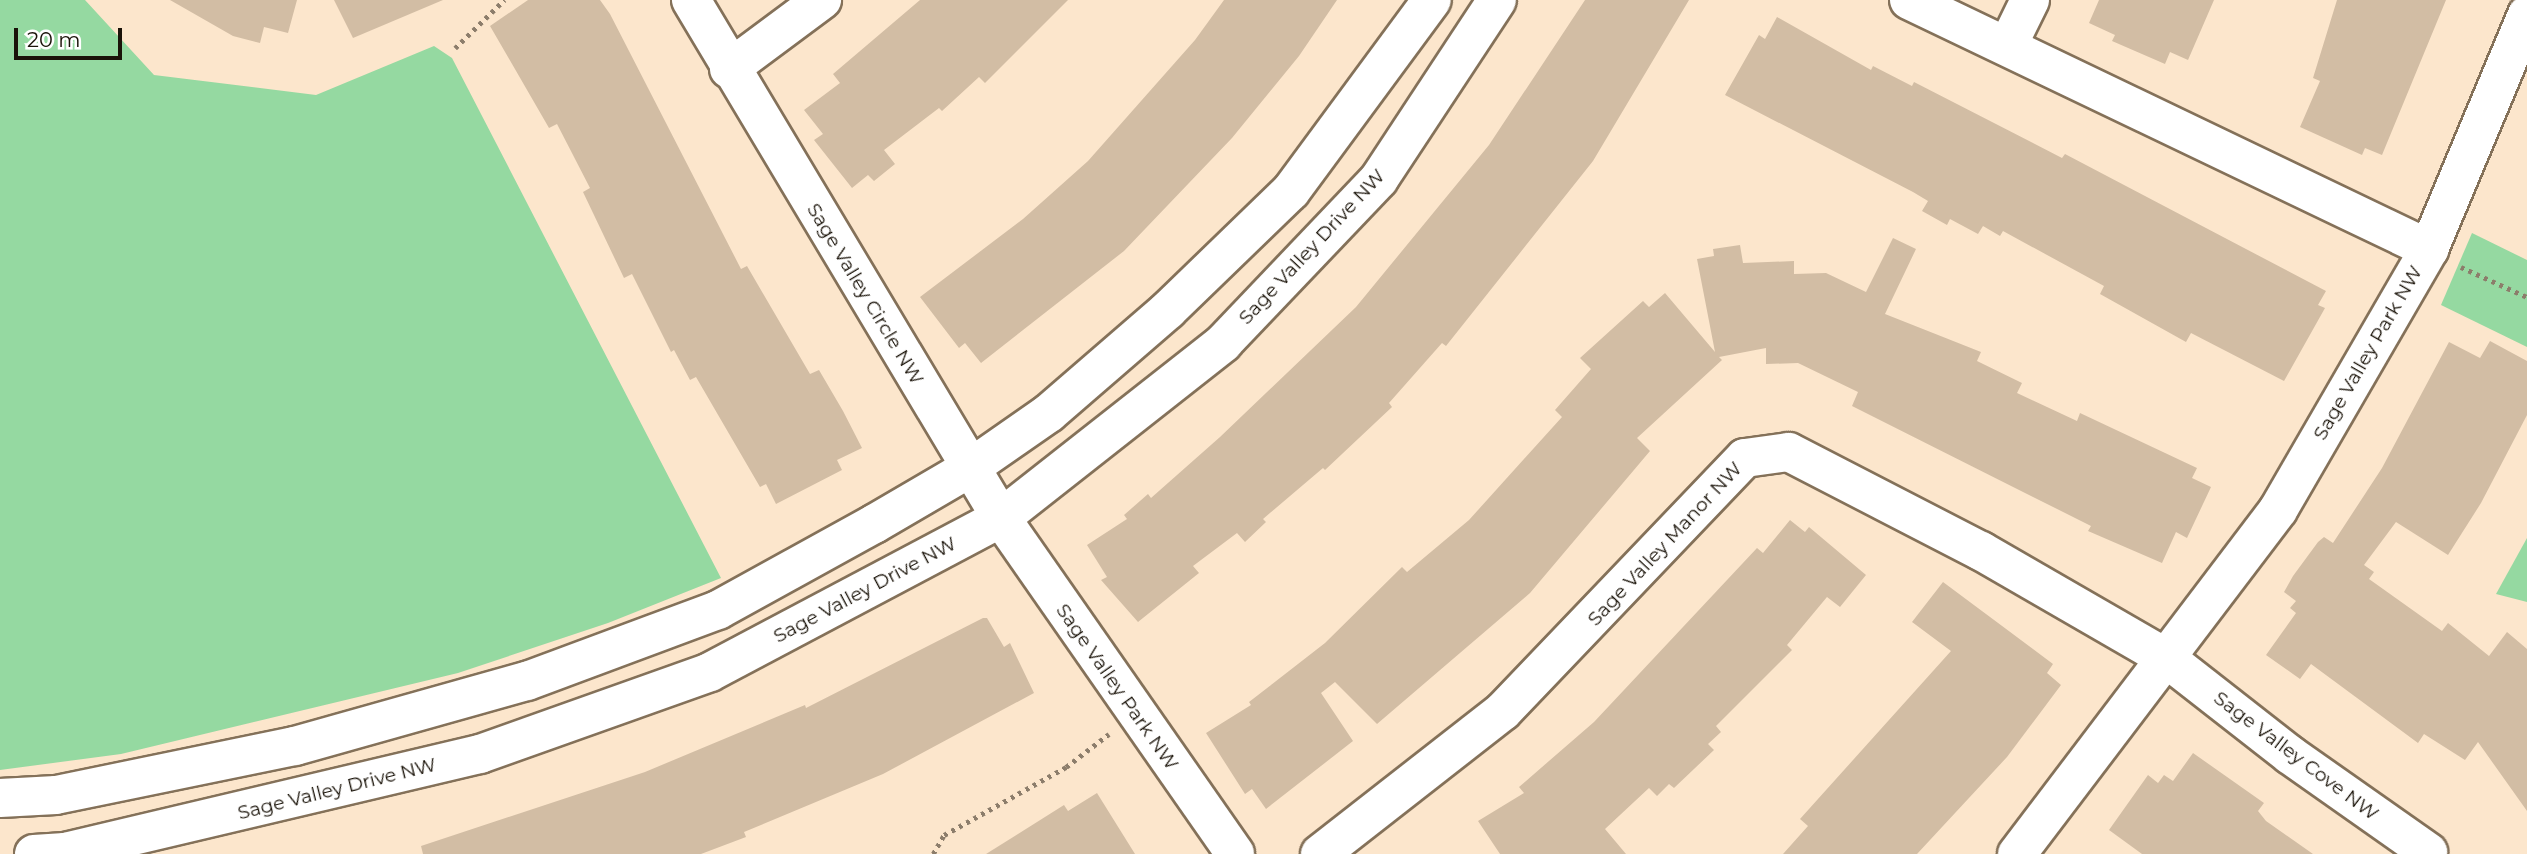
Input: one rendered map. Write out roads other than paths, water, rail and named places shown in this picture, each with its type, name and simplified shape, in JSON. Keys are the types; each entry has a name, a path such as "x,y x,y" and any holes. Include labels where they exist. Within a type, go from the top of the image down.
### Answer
{"street":[{"name":"Sage Valley Circle NW","path":"691,0 729,69 1001,518"},
{"path":"729,69 822,0"},
{"path":"0,798 56,795 295,746 527,681 718,610 970,468 1049,413 1168,310 1291,191 1432,0"},
{"name":"Sage Valley Drive NW","path":"55,853 480,754 710,672 1001,518 1232,333 1379,179 1497,0"},
{"name":"Sage Valley Park NW","path":"1909,0 2008,45 2429,249 2278,510 2017,854"},
{"path":"2008,45 2030,0"},
{"path":"2429,249 2527,15"},
{"name":"Sage Valley Manor NW","path":"1320,854 1503,711 1745,458 1789,452 1981,551 2166,658"},
{"name":"Sage Valley Park NW","path":"1001,518 1135,716 1235,854"},
{"name":"Sage Valley Cove NW","path":"2166,658 2290,755 2428,852"},
{"path":"55,853 56,795"}]}
